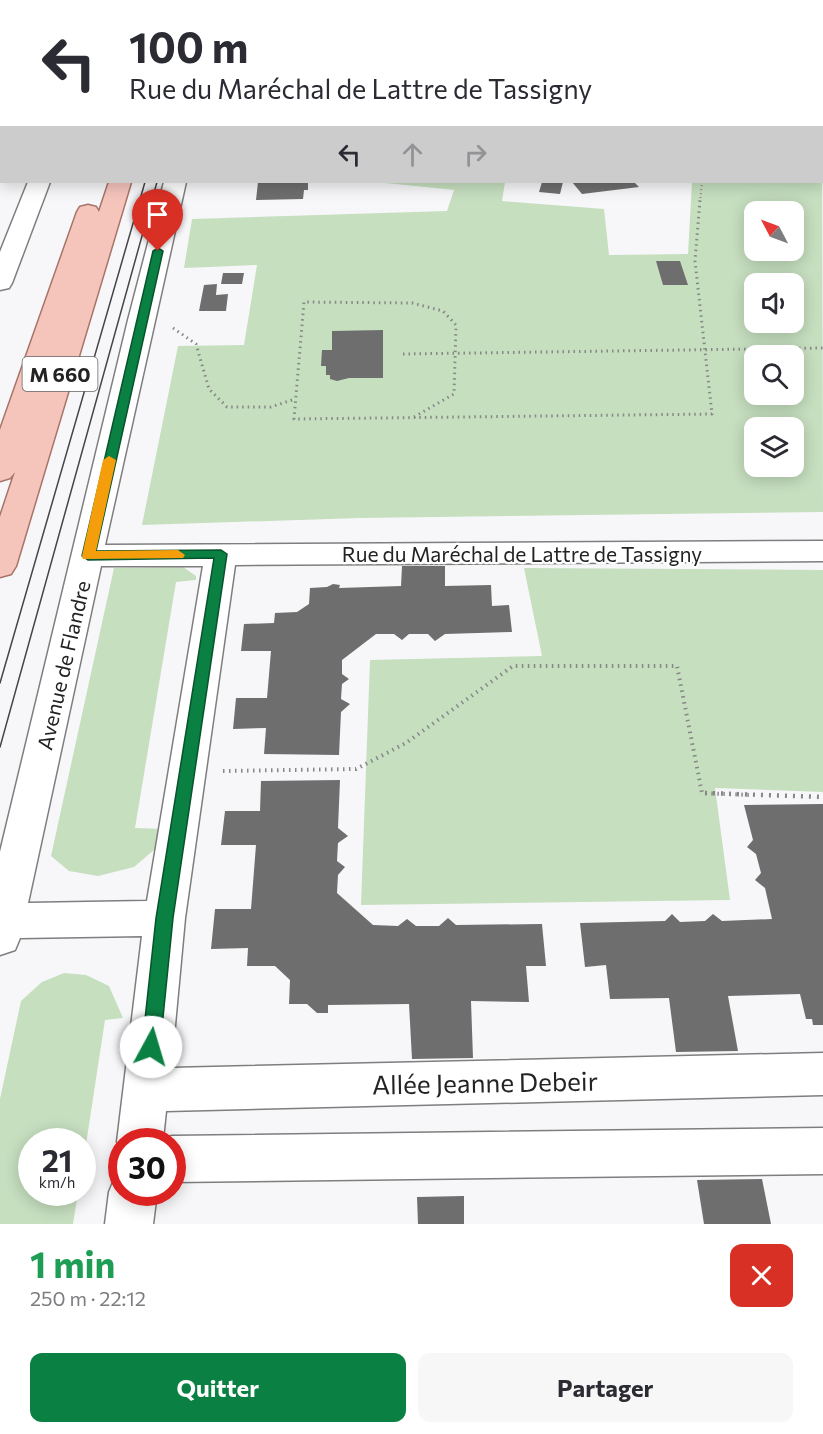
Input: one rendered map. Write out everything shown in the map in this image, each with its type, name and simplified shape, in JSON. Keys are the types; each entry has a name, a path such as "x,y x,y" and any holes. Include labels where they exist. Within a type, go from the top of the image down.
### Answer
{"main road":[{"name":"M 660","path":"0,472 98,183"},
{"name":"M 660","path":"0,566 120,183"}],"street":[{"path":"0,283 39,183"},
{"name":"Avenue de Flandre","path":"1,926 175,183"},
{"name":"Rue du Maréchal de Lattre de Tassigny","path":"88,556 823,551"},
{"path":"142,1128 165,918 221,554"},
{"path":"1,926 165,918"},
{"name":"Allée Jeanne Debeir","path":"147,1090 823,1074"},
{"path":"186,1159 823,1151"},
{"path":"129,1224 132,1206"}],"path":[{"path":"414,417 454,394 456,326 443,311 412,303 304,302 294,419 712,414 695,261 702,183"},
{"path":"141,320 171,326 196,344 209,389 227,407 271,407 295,399"},
{"path":"403,354 823,348"},
{"path":"186,772 356,769 406,743 513,666 677,666 702,793 823,796"}],"green space":[{"path":"386,183 505,183 502,201 604,209 609,255 688,254 692,183 822,183 823,512 359,518 142,525 178,346 244,345 257,265 184,268 192,219 447,211 454,190"},
{"path":"183,567 196,576 196,580 176,582 135,828 165,829 161,844 134,867 98,876 69,871 51,856 114,568"},
{"path":"524,568 823,570 823,792 715,788 730,900 361,905 370,660 542,656"},
{"path":"64,973 86,975 109,986 123,1018 105,1020 88,1128 18,1128 18,1206 76,1206 73,1224 0,1224 0,1099 21,1001 42,982"}],"building":[{"path":"258,183 308,183 308,190 304,190 303,199 256,200"},
{"path":"542,183 563,183 560,194 539,192"},
{"path":"573,183 635,183 639,187 582,194"},
{"path":"656,261 680,261 688,285 663,285"},
{"path":"223,273 244,273 242,284 221,284"},
{"path":"217,284 216,295 228,294 226,311 199,311 204,285"},
{"path":"383,330 383,378 349,378 337,381 330,379 330,375 326,375 326,366 321,366 322,350 332,350 332,331"},
{"path":"402,566 445,566 445,586 491,585 492,606 509,605 512,632 445,634 435,641 428,634 409,634 402,640 394,634 376,634 342,660 342,674 349,679 342,684 341,699 350,704 341,712 339,755 264,754 266,728 233,729 236,698 267,698 271,651 241,651 244,624 274,623 275,613 297,612 309,604 310,588 327,587 333,584 340,585 339,588 401,586"},
{"path":"340,780 338,828 348,836 338,843 337,861 345,867 338,875 337,893 373,925 398,926 407,919 416,926 439,926 448,918 456,925 542,924 546,966 526,966 529,1002 471,1001 473,1058 412,1059 409,1004 328,1005 328,1013 317,1013 307,1004 289,1004 290,980 275,966 247,966 248,948 211,949 215,909 251,909 256,845 221,845 225,811 260,811 261,781"},
{"path":"823,804 823,1025 813,1025 812,1019 806,1019 800,994 728,996 738,1051 676,1052 669,998 610,999 606,965 585,967 580,923 665,921 672,914 680,922 705,921 713,914 722,921 772,919 765,888 755,880 761,873 756,854 747,847 753,840 744,805"},
{"path":"762,1179 771,1224 704,1224 697,1180"},
{"path":"464,1196 464,1224 418,1224 417,1197"}],"tram line":[{"path":"0,683 145,183"},
{"path":"0,747 157,183"}],"slow traffic":[{"path":"109,460 88,556 178,555"}],"route":[{"path":"151,1047 165,918 221,554 88,556 158,251"}]}
